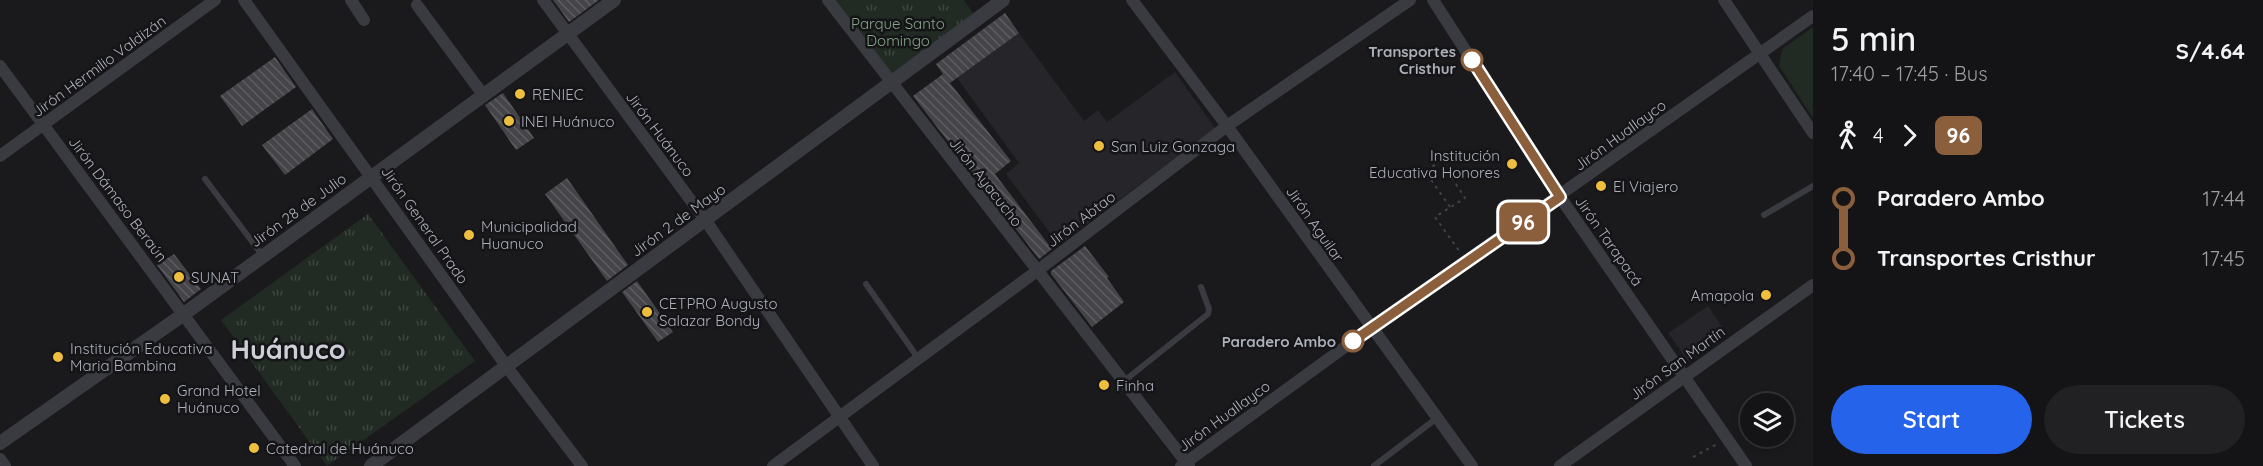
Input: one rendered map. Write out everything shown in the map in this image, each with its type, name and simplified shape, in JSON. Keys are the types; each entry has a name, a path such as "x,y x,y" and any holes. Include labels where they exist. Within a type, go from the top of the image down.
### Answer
{"street":[{"name":"Jirón Hermilio Valdizán","path":"0,156 215,0"},
{"name":"Jirón General Prado","path":"244,0 507,367 582,466"},
{"path":"351,0 364,20"},
{"name":"Jirón Huánuco","path":"543,0 706,220 873,466"},
{"name":"Jirón 28 de Julio","path":"0,443 184,314 614,0"},
{"name":"Jirón Ayacucho","path":"828,0 1124,381 1185,465"},
{"name":"Jirón 2 de Mayo","path":"371,466 1003,0"},
{"name":"Jirón Aguilar","path":"1132,0 1227,126 1472,466"},
{"name":"Jirón Abtao","path":"773,466 1037,271 1227,126 1410,0"},
{"name":"Jirón Tarapacá","path":"1433,0 1560,197 1746,466"},
{"path":"1724,0 1813,133"},
{"path":"417,5 484,96"},
{"name":"Jirón Huallayco","path":"1185,465 1371,328 1560,197 1813,16"},
{"name":"Jirón Dámaso Beraún","path":"0,66 295,466"},
{"name":"Jirón San Martín","path":"1560,466 1684,375 1813,285"},
{"path":"0,459 5,466"}],"lane":[{"path":"206,179 263,256"},
{"path":"1764,215 1813,186"},
{"path":"866,284 918,357"},
{"path":"1124,381 1208,314 1201,287"},
{"path":"1374,466 1437,418"}],"path":[{"path":"1450,207 1425,171 1441,161 1465,198 1435,218 1467,261"},
{"path":"1693,457 1727,438"}],"shaded area":[{"name":"San Luiz Gonzaga","path":"1019,33 1084,121 1098,110 1107,122 1175,72 1215,128 1059,245 1006,174 1019,163 957,78"},
{"path":"1708,306 1727,334 1688,361 1668,333"}],"green space":[{"name":"Parque Santo Domingo","path":"835,0 964,0 974,15 892,76"},
{"path":"1813,27 1813,118 1779,66 1782,49"},
{"path":"368,214 475,361 327,466 221,320"}],"building":[{"path":"553,0 599,0 569,22"},
{"path":"1005,13 1019,33 950,83 1011,161 995,174 1052,249 1039,259 913,96 943,74 936,64"},
{"path":"275,57 296,87 242,126 220,96"},
{"name":"INEI Huánuco","path":"503,93 534,138 516,150 485,105"},
{"path":"312,109 333,139 285,175 262,145"},
{"path":"567,178 628,265 607,281 545,194"},
{"path":"1085,246 1109,277 1107,278 1124,302 1092,327 1051,274 1051,271"},
{"name":"SUNAT","path":"174,254 201,289 184,302 157,265"},
{"name":"CETPRO Augusto Salazar Bondy","path":"637,281 673,332 658,342 622,292"}],"bus line":[{"name":"96","path":"1353,341 1560,197 1472,60"}],"place":[{"name":"Transportes Cristhur","path":"1472,60"},
{"name":"RENIEC","path":"520,94"},
{"name":"INEI Huánuco","path":"509,121"},
{"name":"San Luiz Gonzaga","path":"1099,146"},
{"name":"Institución Educativa Honores","path":"1512,164"},
{"name":"El Viajero","path":"1601,186"},
{"name":"Municipalidad Huanuco","path":"469,235"},
{"name":"SUNAT","path":"179,277"},
{"name":"Amapola","path":"1766,295"},
{"name":"CETPRO Augusto Salazar Bondy","path":"647,312"},
{"name":"Paradero Ambo","path":"1353,341"},
{"name":"Institución Educativa Maria Bambina","path":"58,357"},
{"name":"Finha","path":"1104,385"},
{"name":"Grand Hotel Huánuco","path":"165,399"},
{"name":"Catedral de Huánuco","path":"254,448"}],"district":[{"name":"Huánuco","path":"288,349"}]}
